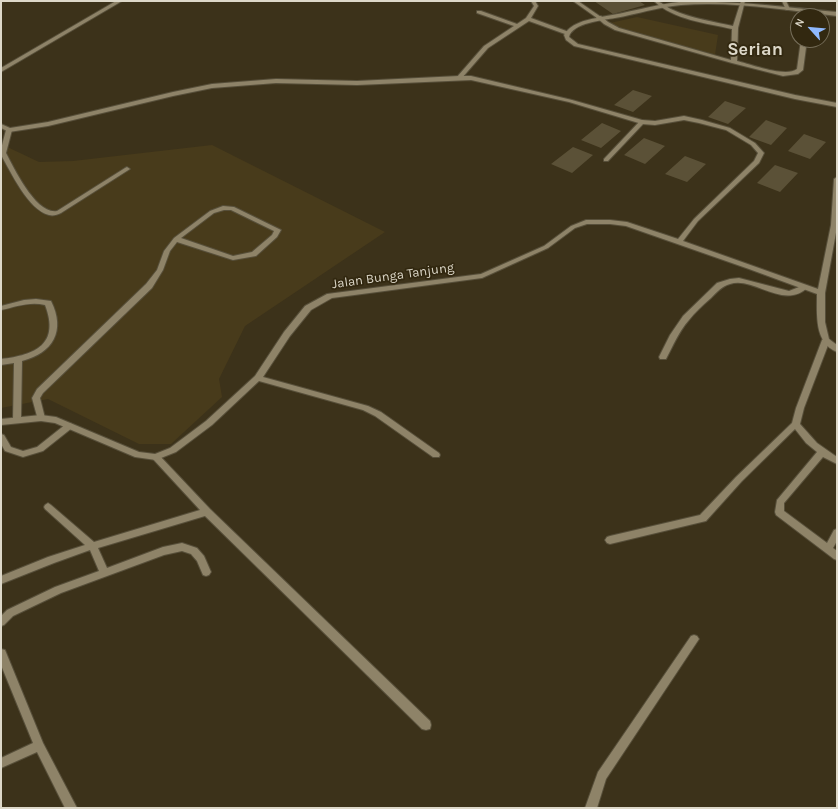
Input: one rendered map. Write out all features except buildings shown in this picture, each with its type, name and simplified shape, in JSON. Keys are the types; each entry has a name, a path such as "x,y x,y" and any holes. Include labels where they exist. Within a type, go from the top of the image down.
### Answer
{"street":[{"path":"1,70 120,1"},
{"path":"459,78 486,47 528,19 536,6 534,1"},
{"path":"575,1 617,28 734,62 783,74 796,73 800,70 803,48"},
{"path":"656,1 670,11 680,15 735,28"},
{"path":"784,1 788,8"},
{"path":"567,33 580,25 599,17 617,16 664,6 702,2 743,2 788,8"},
{"path":"734,62 735,28 743,2"},
{"path":"479,12 519,26"},
{"path":"528,19 567,33"},
{"path":"567,33 567,40 576,45 795,97 837,105"},
{"path":"1,126 9,130 48,124 172,94 212,86 276,81 357,83 471,78 570,101 642,122 655,123 684,118 700,120 728,129 754,144 761,153 757,162 696,220 679,242"},
{"path":"606,160 642,122"},
{"path":"9,130 3,153 26,193 50,214 59,212 127,169"},
{"path":"837,179 835,225 821,293 821,322 826,340 837,349"},
{"path":"41,418 36,398 40,391 149,286 160,270 167,251 176,239 212,212 223,208 232,208 278,230 275,236 254,254 233,258 176,239"},
{"name":"Jalan Bunga Tanjung","path":"156,457 173,450 209,424 258,378 287,334 308,308 330,296 482,276 546,247 573,227 586,222 627,224 821,293"},
{"path":"662,357 674,335 686,318 720,285 730,281 739,280 790,294 804,287"},
{"path":"1,308 30,301 41,301 48,303 53,313 54,333 52,340 40,351 18,361 1,362"},
{"path":"610,540 702,518 739,479 796,424 800,408 826,340"},
{"path":"17,420 18,361"},
{"path":"258,378 365,408 378,414 436,455"},
{"path":"1,422 41,418 56,420 138,455 156,457 206,512 426,725"},
{"path":"796,424 805,437 821,453 837,461"},
{"path":"1,437 8,449 23,454 40,449 69,426"},
{"path":"821,453 780,502 780,512 837,556"},
{"path":"48,507 93,546 104,573"},
{"path":"1,580 41,563 206,512"},
{"path":"828,549 837,533"},
{"path":"1,622 10,613 58,590 163,551 182,547 194,551 201,559 206,572"},
{"path":"591,808 602,776 694,639"},
{"path":"1,653 39,746 71,808"},
{"path":"1,763 39,746"}],"shaded area":[{"path":"637,17 718,35 715,55 609,25 610,23"},
{"path":"1,144 39,162 73,161 212,145 385,232 245,326 219,379 222,397 171,444 139,444 48,399 1,408"}],"district":[{"name":"Serian","path":"755,50"}]}
